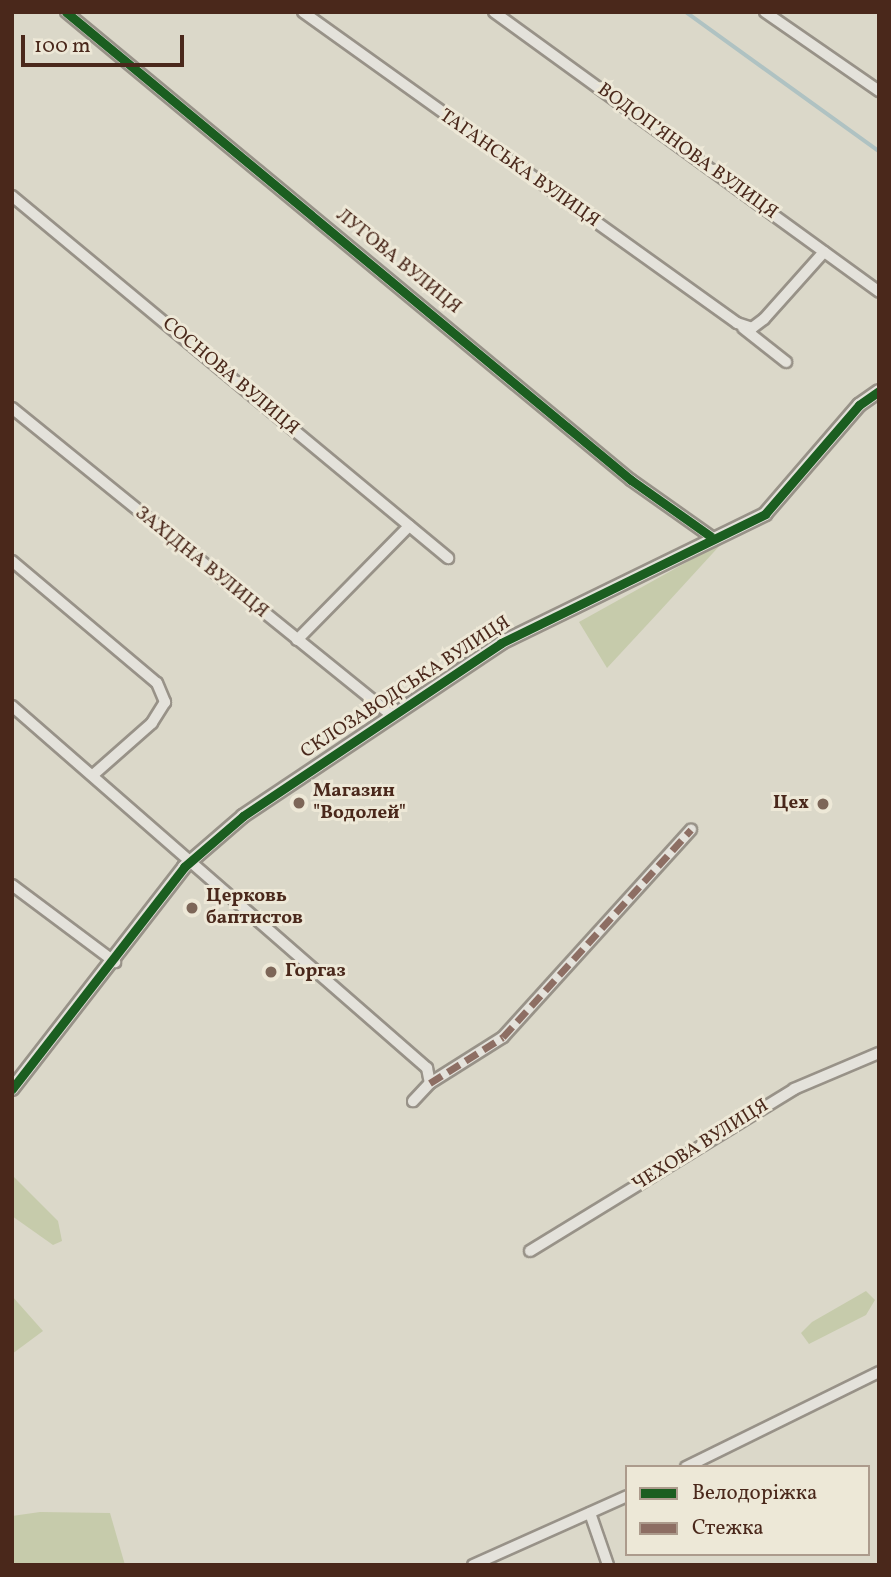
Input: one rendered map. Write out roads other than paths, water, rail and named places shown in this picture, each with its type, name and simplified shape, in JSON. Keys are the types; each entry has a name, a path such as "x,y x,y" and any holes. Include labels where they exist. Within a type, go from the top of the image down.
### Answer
{"street":[{"name":"ЛУГОВА ВУЛИЦЯ","path":"66,12 631,480 710,536"},
{"name":"ТАГАНСЬКА ВУЛИЦЯ","path":"303,12 737,323 786,362"},
{"name":"ВОДОП’ЯНОВА ВУЛИЦЯ","path":"495,12 879,292"},
{"path":"765,12 879,92"},
{"name":"СОСНОВА ВУЛИЦЯ","path":"12,196 448,558"},
{"path":"737,323 752,328 764,319 824,251"},
{"name":"СКЛОЗАВОДСЬКА ВУЛИЦЯ","path":"12,1089 115,962 192,860 243,816 501,643 710,536 765,514 859,405 879,391"},
{"name":"ЗАХІДНА ВУЛИЦЯ","path":"12,408 392,716"},
{"path":"297,640 409,526"},
{"path":"12,561 157,683 164,702 152,723 93,775"},
{"path":"12,706 192,860 427,1068 430,1083"},
{"path":"413,1101 430,1083 503,1037 691,830"},
{"path":"12,885 115,962"},
{"name":"ЧЕХОВА ВУЛИЦЯ","path":"530,1251 794,1089 879,1053"},
{"path":"690,1465 879,1372"},
{"path":"473,1565 625,1497"},
{"path":"590,1514 608,1565"}],"waterway":[{"path":"686,12 879,151"}],"place":[{"name":"Магазин \"Водолей\"","path":"299,803"},
{"name":"Цех","path":"823,804"},
{"name":"Церковь баптистов","path":"192,908"},
{"name":"Горгаз","path":"271,972"}]}
